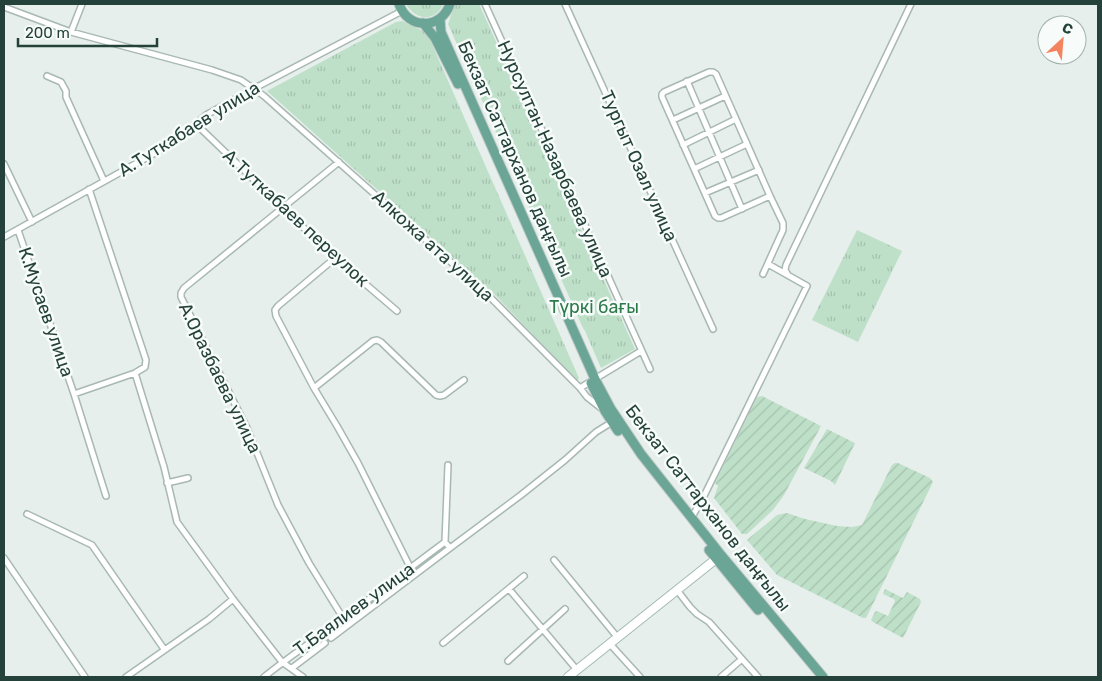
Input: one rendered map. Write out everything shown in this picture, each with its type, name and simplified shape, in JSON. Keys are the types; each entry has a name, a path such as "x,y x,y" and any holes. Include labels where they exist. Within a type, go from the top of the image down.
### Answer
{"main road":[{"path":"401,7 411,20 423,23 440,19 450,4"},
{"name":"Бекзат Саттарханов даңғылы","path":"440,19 441,32 605,412 671,502 823,677"},
{"name":"Бекзат Саттарханов даңғылы","path":"423,23 435,38 454,76 592,380 641,454 692,517 718,557 816,677"},
{"path":"568,677 718,557"}],"street":[{"path":"71,32 82,4"},
{"name":"Нурсултан Назарбаева улица","path":"485,4 640,351 650,369"},
{"name":"Тургыт Озал улица","path":"566,4 714,328"},
{"path":"788,276 785,270 786,265 911,4"},
{"name":"Алкожа ата улица","path":"4,7 71,32 212,70 240,80 264,96 488,295 587,397 605,412"},
{"name":"А.Туткабаев улица","path":"4,237 174,143 206,115 401,7"},
{"path":"763,274 784,226 716,74 709,72 662,94 715,216 718,218 770,196"},
{"path":"48,76 61,82 66,91 66,97 104,181"},
{"path":"687,81 742,208"},
{"path":"672,120 725,96"},
{"path":"683,145 736,119"},
{"name":"А.Туткабаев переулок","path":"196,124 335,258 396,311"},
{"path":"694,169 747,144"},
{"name":"А.Оразбаева улица","path":"339,162 184,288 181,292 181,297 247,428 278,504 309,563 344,618"},
{"name":"К.Мусаев улица","path":"4,164 32,222"},
{"path":"705,193 759,170"},
{"path":"89,189 146,360 145,367 135,373 164,467 177,522 282,662 303,677"},
{"name":"К.Мусаев улица","path":"18,230 74,394 106,496"},
{"path":"335,258 278,306 275,310 276,316 314,388 358,463 410,567"},
{"path":"692,517 807,286 768,264"},
{"path":"314,388 376,340 381,342 436,395 444,395 464,380"},
{"path":"580,388 640,351"},
{"name":"К.Мусаев улица","path":"74,394 135,373"},
{"name":"Т.Баялиев улица","path":"331,638 521,495 565,460 596,432 612,422"},
{"path":"448,465 445,542 450,548"},
{"path":"167,483 188,478"},
{"path":"27,514 92,545 164,649"},
{"name":"Т.Баялиев улица","path":"264,677 445,542"},
{"path":"4,558 85,677"},
{"path":"554,560 618,638"},
{"path":"443,643 524,576"},
{"path":"509,588 577,670"},
{"path":"677,590 690,607 709,622 758,677"},
{"path":"126,677 209,619 233,599"},
{"path":"508,661 565,609"},
{"name":"Т.Баялиев улица","path":"292,668 325,643"},
{"path":"610,644 640,677"},
{"path":"723,677 742,659"}],"green space":[{"path":"406,4 443,4 435,14 425,17 414,13"},
{"name":"Түркі бағы","path":"455,4 479,4 635,349 601,368 448,24"},
{"path":"402,21 427,33 579,378 577,381 497,297 267,91 396,22"},
{"path":"857,230 902,251 858,342 812,320"},
{"path":"762,396 821,426 784,495 773,510 747,534 742,534 714,498 718,486 715,483 757,397"},
{"path":"827,429 855,443 835,485 831,481 804,468"},
{"path":"895,463 930,478 933,482 866,618 777,575 747,540 777,515 787,513 837,526 852,527 862,525 892,465"},
{"path":"885,589 903,598 907,592 920,599 921,602 903,638 871,620 877,611 888,616 895,601 883,594"}]}
